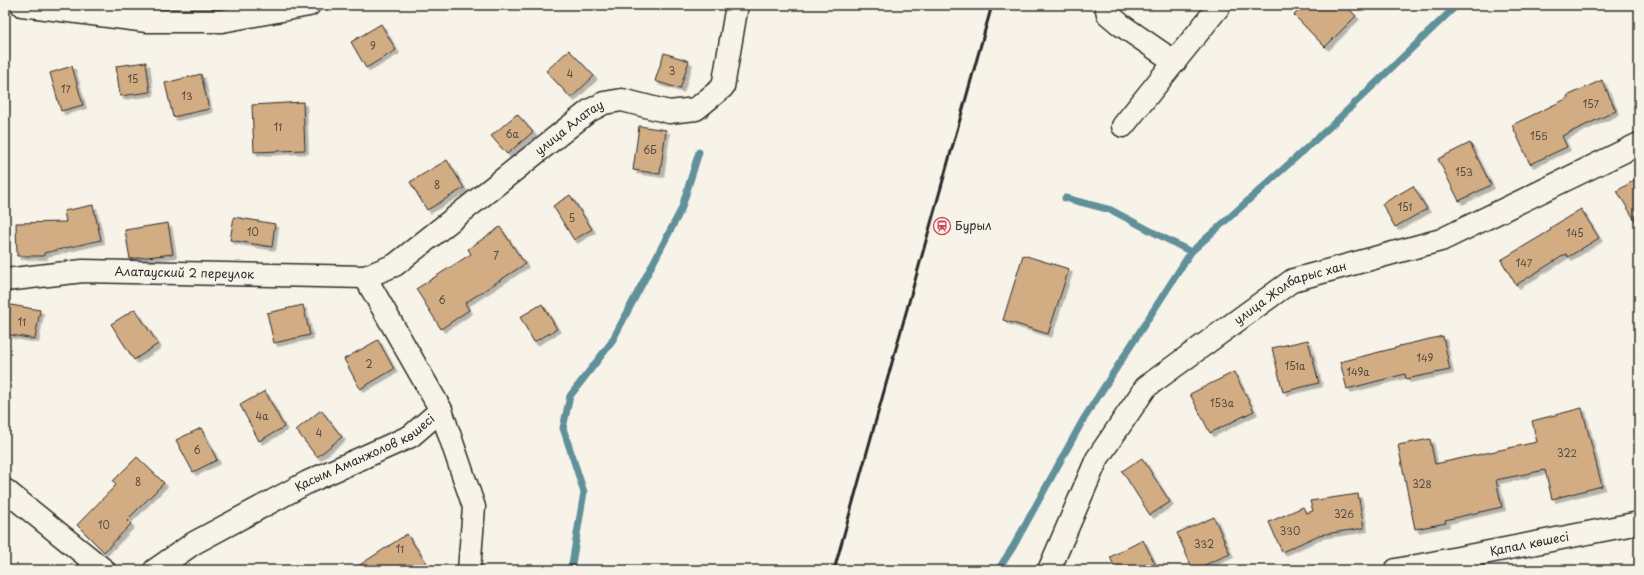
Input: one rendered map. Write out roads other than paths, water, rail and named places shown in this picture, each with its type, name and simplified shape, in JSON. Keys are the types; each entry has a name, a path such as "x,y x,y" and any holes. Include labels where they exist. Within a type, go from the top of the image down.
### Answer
{"street":[{"path":"22,5 147,21 222,21 309,5"},
{"name":"улица Алатау","path":"365,278 395,265 589,111 604,103 622,100 669,112 696,109 723,87 737,5"},
{"path":"1106,5 1108,14 1112,18 1175,62"},
{"path":"1123,126 1220,5"},
{"name":"улица Жолбарыс хан","path":"1049,570 1097,459 1146,387 1293,280 1441,240 1639,144"},
{"name":"Алатауский 2 переулок","path":"5,280 83,271 365,278"},
{"name":"Қасым Аманжолов көшесі","path":"155,570 194,543 308,482 411,436 441,410 365,278"},
{"path":"441,410 474,507 469,570"},
{"path":"5,490 104,570"},
{"name":"Қапал көшесі","path":"1396,570 1639,523"}],"waterway":[{"path":"998,570 1013,547 1083,420 1191,252 1332,125 1457,5"},
{"path":"571,570 584,492 563,428 570,396 611,343 681,210 699,152"},
{"path":"1065,198 1111,210 1191,252"}],"railway":[{"path":"834,570 992,5"}],"place":[{"name":"Бурыл","path":"942,226"}]}
